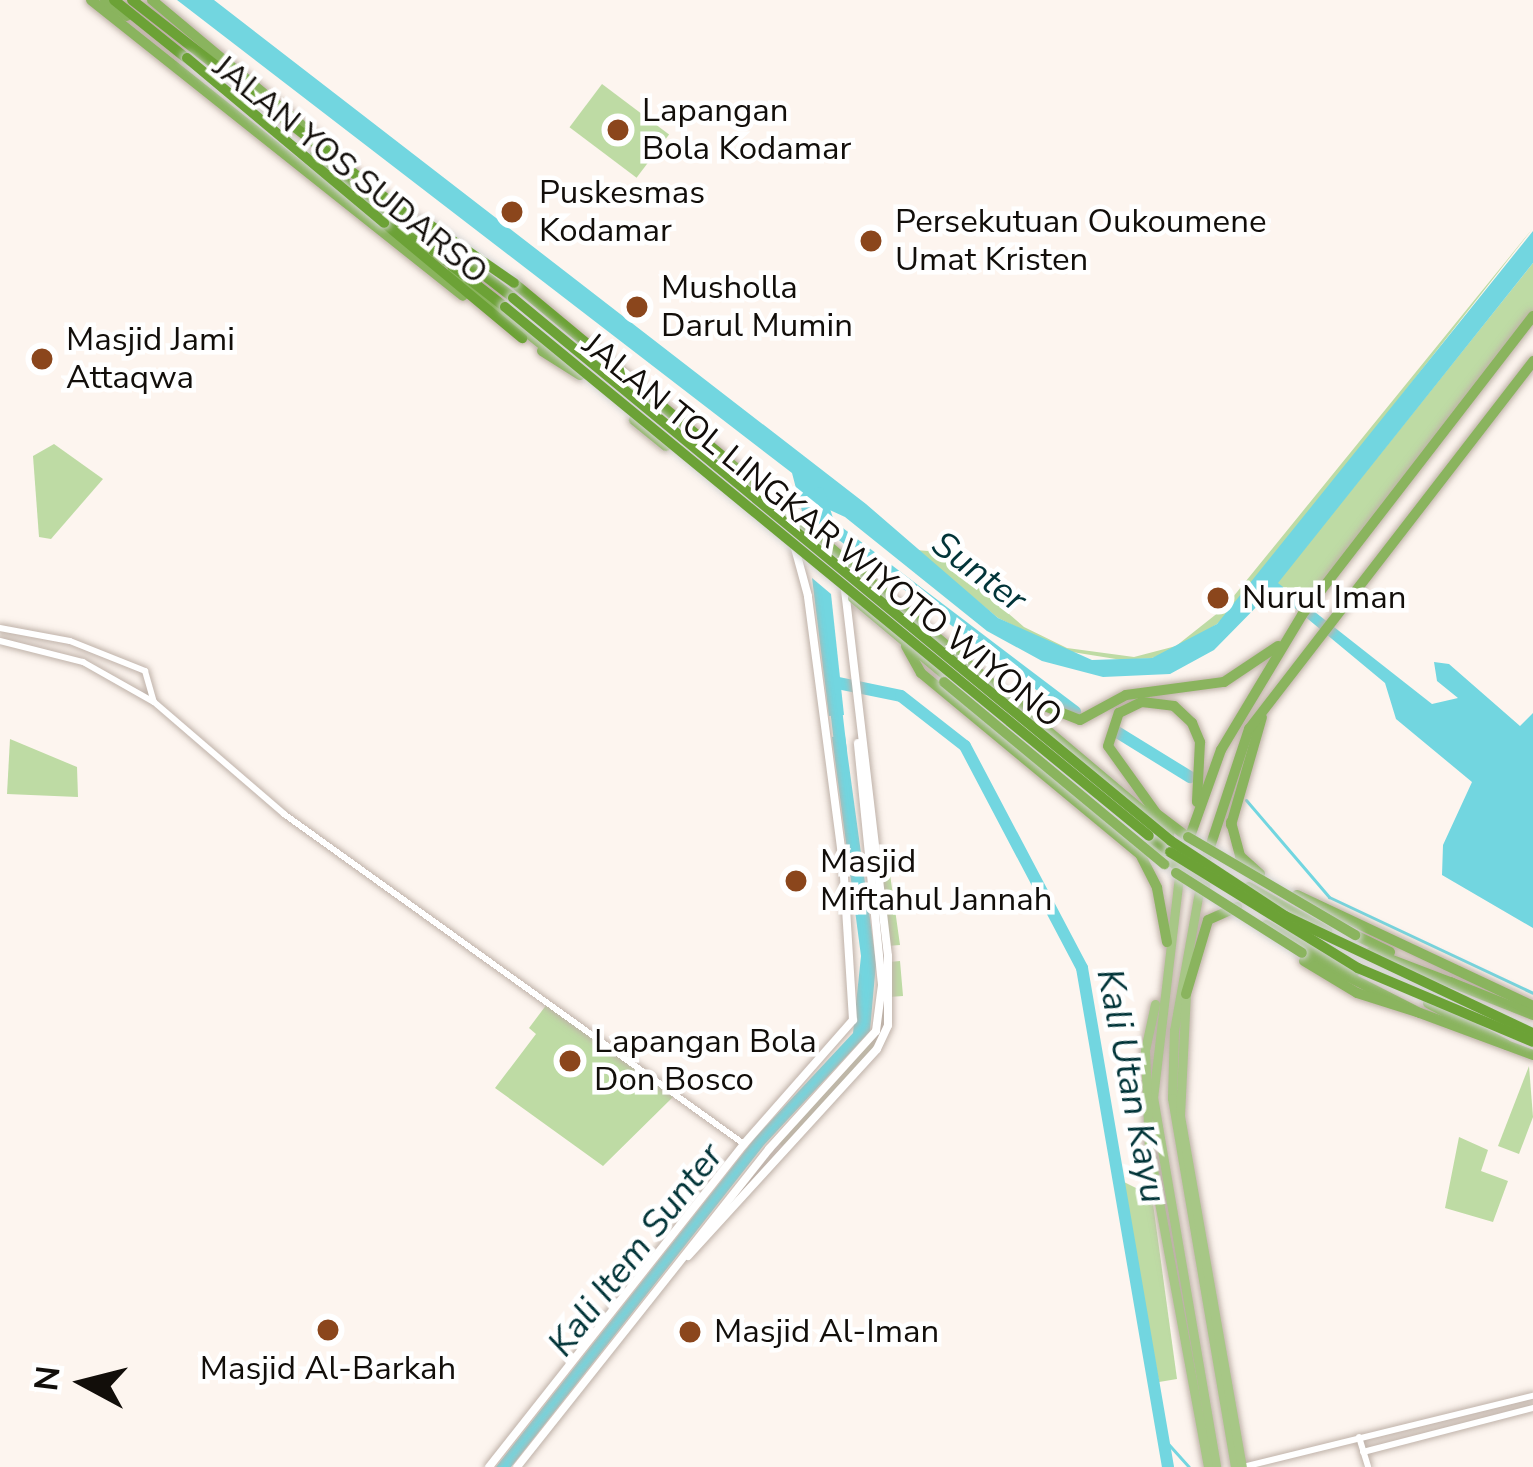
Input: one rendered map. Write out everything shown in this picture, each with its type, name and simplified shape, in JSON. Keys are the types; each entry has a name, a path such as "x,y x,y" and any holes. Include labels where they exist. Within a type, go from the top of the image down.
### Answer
{"highway":[{"name":"JALAN YOS SUDARSO","path":"92,0 224,91 569,365 793,545 944,682 1178,870"},
{"name":"JALAN YOS SUDARSO","path":"110,0 226,106 522,338 580,375"},
{"name":"JALAN TOL LINGKAR WIYOTO WIYONO","path":"110,0 735,489 1170,852 1358,968 1533,1042"},
{"name":"JALAN TOL LINGKAR WIYOTO WIYONO","path":"132,0 775,508 1171,841 1386,970 1533,1033"},
{"name":"JALAN YOS SUDARSO","path":"152,0 411,215 720,454 1187,841"},
{"path":"187,58 522,338"},
{"path":"224,91 226,106"},
{"path":"411,222 430,224 529,294 720,454"},
{"path":"510,319 522,314 518,301"},
{"path":"1178,870 1205,786 1292,630 1533,316"},
{"path":"569,365 570,353 580,351"},
{"path":"1201,883 1200,862 1224,789 1268,703 1317,632 1533,361"},
{"path":"1025,701 1085,719 1134,693 1224,682 1292,630"},
{"name":"JALAN YOS SUDARSO","path":"951,645 1025,701 1187,841"},
{"name":"JALAN YOS SUDARSO","path":"906,646 1178,870"},
{"path":"906,646 921,673 1140,854 1163,917"},
{"path":"976,700 991,681"},
{"path":"1156,813 1110,754 1108,734 1126,707 1163,702 1186,716 1200,742 1205,786"},
{"path":"1247,885 1232,858 1231,822 1268,703"},
{"path":"1231,822 1240,856 1259,874 1533,1011"},
{"path":"1187,841 1200,862 1351,944 1533,1011"},
{"path":"1187,841 1452,983"},
{"path":"1147,844 1161,877 1167,942"},
{"path":"1178,870 1200,862"},
{"path":"1178,870 1276,930 1507,1045"},
{"path":"1178,870 1302,953 1415,1009 1533,1054"},
{"path":"1186,994 1208,920 1237,907"},
{"path":"1262,922 1265,934 1357,993 1415,1009"},
{"path":"1276,930 1288,948"}],"main road":[{"path":"489,1467 744,1144 853,1020 856,977 807,560"},
{"path":"517,1467 693,1253 769,1149 876,1031 882,985 840,586"},
{"path":"1178,870 1160,993 1157,1135 1211,1466"},
{"path":"1201,883 1182,976 1172,1098 1217,1372 1240,1467"},
{"path":"1182,976 1186,994 1180,1116 1240,1467"},
{"path":"1217,1372 1222,1358"}],"street":[{"path":"0,628 70,641 145,671 154,703"},
{"path":"0,641 83,662 154,703 284,814 744,1144"},
{"path":"1361,1444 1533,1396"},
{"path":"1240,1467 1533,1408"},
{"path":"1361,1444 1368,1467"}],"green space":[{"name":"Lapangan Bola Kodamar","path":"602,84 669,135 637,178 570,127"},
{"path":"1533,228 1244,596 1217,624 1177,649 1152,658 1122,660 1066,651 998,618 916,550 928,551 928,544 1024,627 1067,648 1134,657 1176,646 1224,608"},
{"path":"1533,263 1533,316 1307,607 1277,583"},
{"path":"54,444 103,479 51,539 39,537 33,456"},
{"path":"10,739 77,767 78,797 7,794"},
{"path":"876,867 889,867 900,945 887,946 889,962 900,961 903,996 889,997 877,1049 782,1146 777,1141 876,1031 879,941 886,941"},
{"name":"Lapangan Bola Don Bosco","path":"547,1004 673,1097 603,1166 495,1088 536,1034 529,1028"},
{"path":"1529,1066 1533,1117 1519,1154 1498,1146"},
{"path":"1459,1137 1488,1150 1481,1171 1508,1181 1493,1222 1445,1208"},
{"path":"1122,1181 1152,1196 1177,1379 1159,1382"}],"water":[{"path":"177,0 214,0 866,504 998,618 1092,660 1152,658 1217,624 1533,231 1533,263 1278,583 1432,704 1458,698 1437,681 1434,662 1449,664 1520,726 1533,713 1533,928 1442,875 1443,845 1472,782 1396,719 1385,683 1273,590 1214,650 1170,674 1103,677 1042,661 987,631 845,517 821,506 822,529 803,515 792,473"},
{"path":"812,578 831,594 844,715 829,716"},
{"path":"845,736 876,963 870,1031 764,1145 511,1467 496,1467 756,1137 853,1033 861,956 832,737"}],"waterway":[{"path":"819,493 829,525 1075,712"},
{"name":"Kali Utan Kayu","path":"833,682 901,696 965,746 1082,968 1168,1467"},
{"path":"835,700 841,751"},
{"path":"1117,732 1190,777"},
{"path":"1246,800 1329,897 1533,993"},
{"path":"1162,1437 1189,1467"}],"place":[{"name":"Lapangan Bola Kodamar","path":"618,130"},
{"name":"Puskesmas Kodamar","path":"512,212"},
{"name":"Persekutuan Oukoumene Umat Kristen","path":"871,241"},
{"name":"Musholla Darul Mumin","path":"637,307"},
{"name":"Masjid Jami Attaqwa","path":"42,359"},
{"name":"Nurul Iman","path":"1218,598"},
{"name":"Masjid Miftahul Jannah","path":"796,881"},
{"name":"Lapangan Bola Don Bosco","path":"570,1061"},
{"name":"Masjid Al-Barkah","path":"328,1330"},
{"name":"Masjid Al-Iman","path":"690,1332"}],"water label":[{"name":"Sunter","path":"979,572"},
{"name":"Kali Item Sunter","path":"636,1250"}]}
